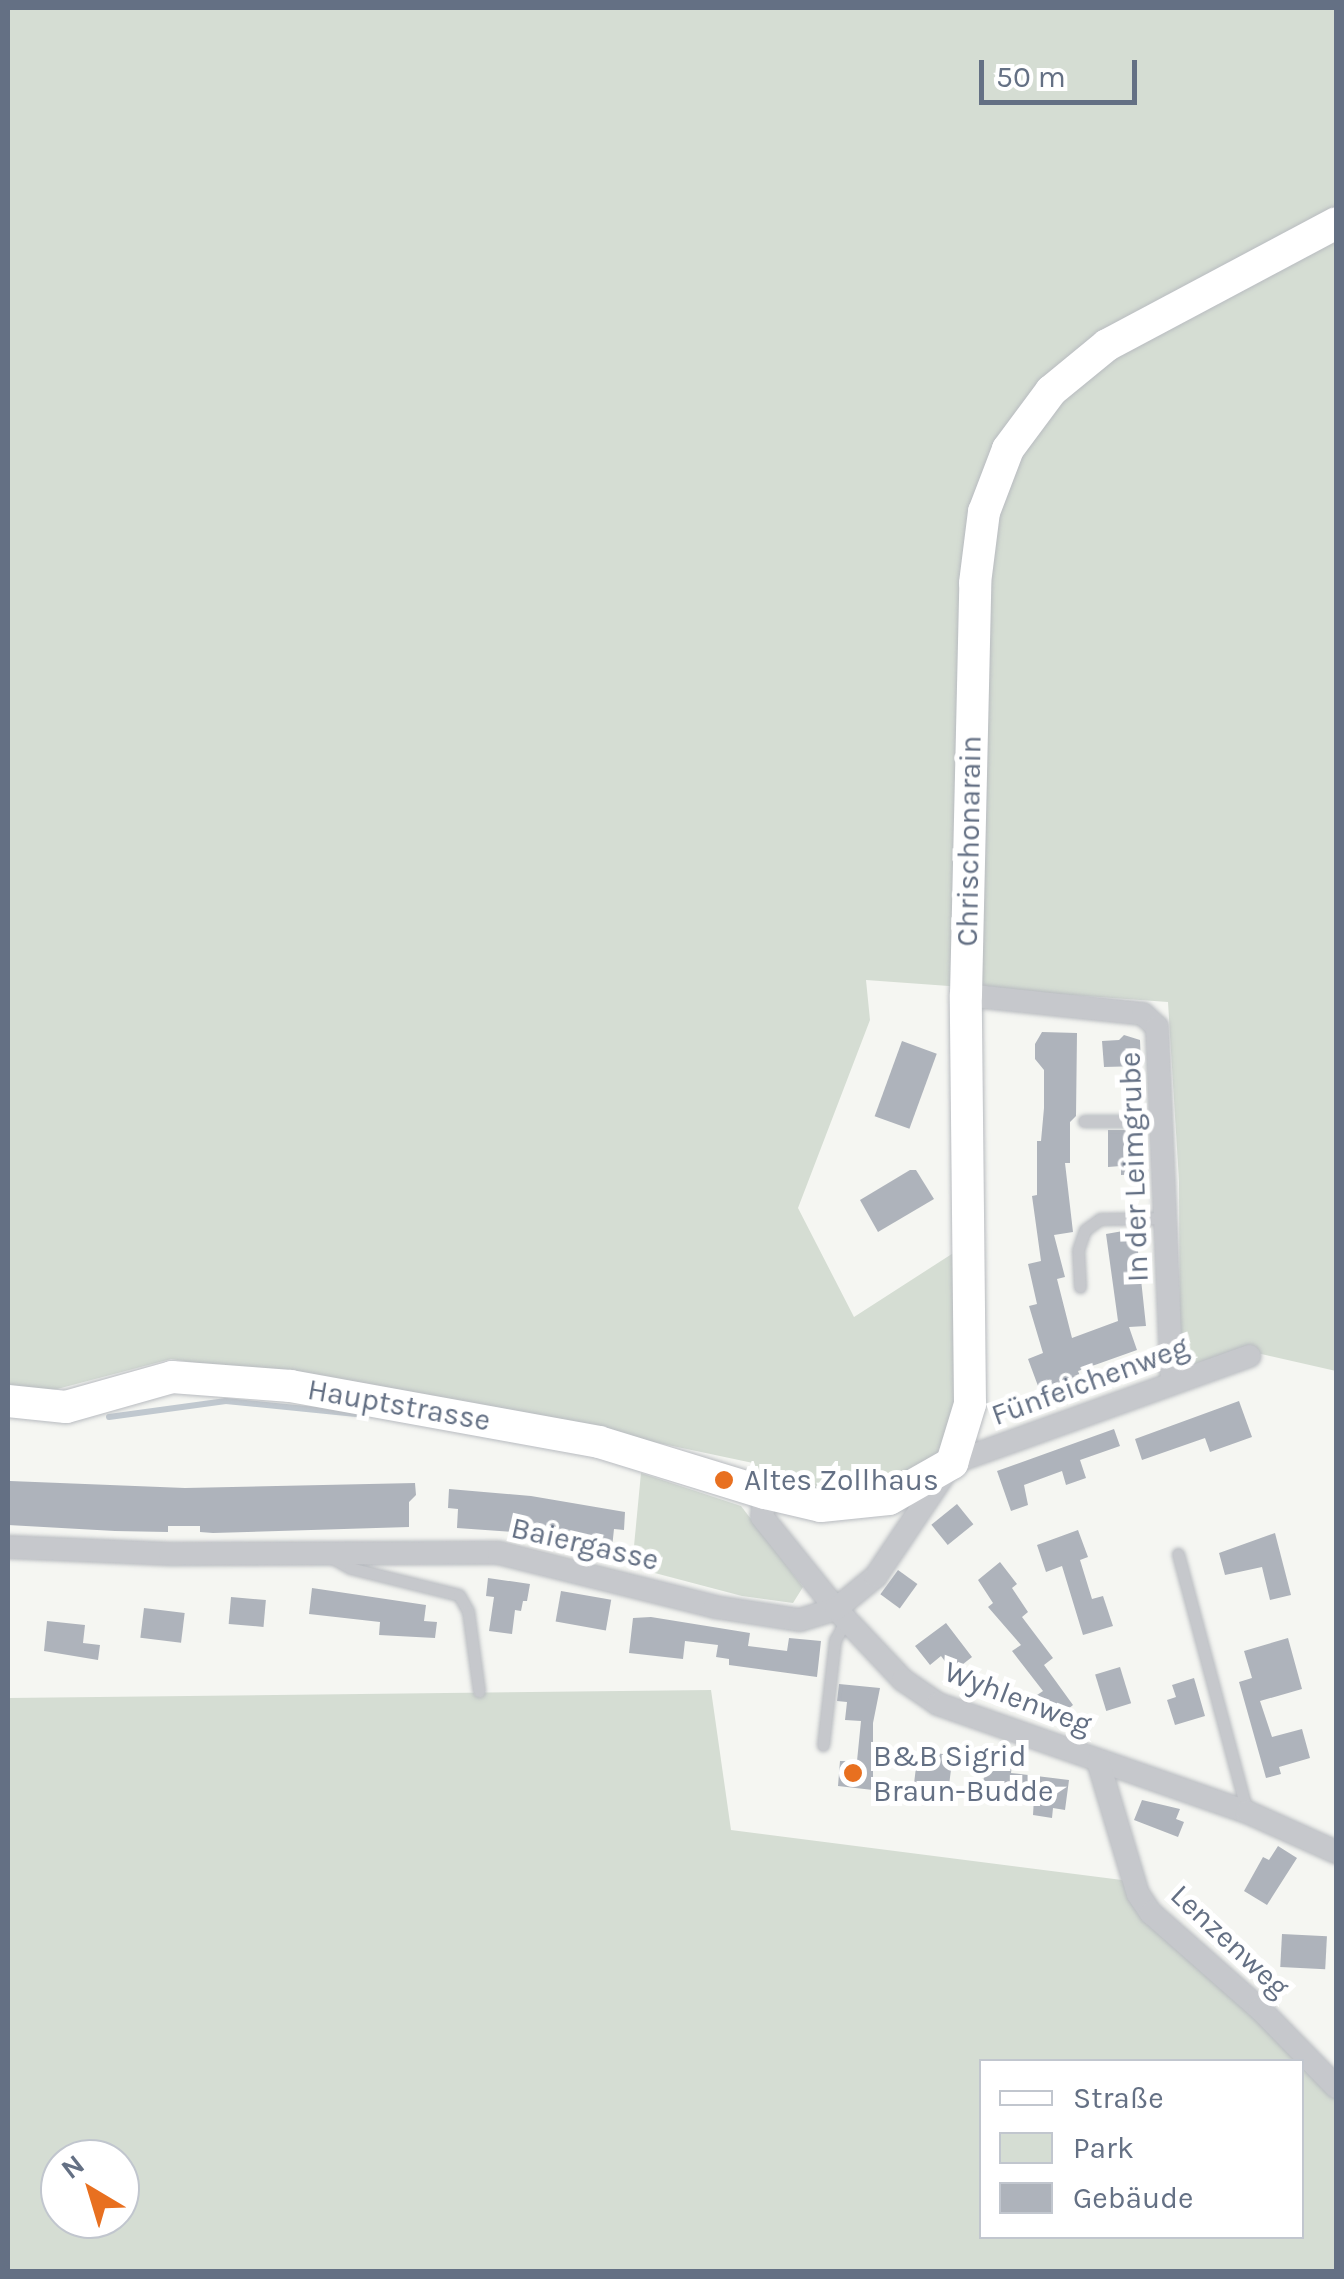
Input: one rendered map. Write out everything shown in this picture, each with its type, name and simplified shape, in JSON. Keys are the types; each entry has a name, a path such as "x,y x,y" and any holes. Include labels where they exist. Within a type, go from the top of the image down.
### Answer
{"street":[{"name":"Chrischonarain","path":"952,1464 970,1404 966,995 975,583 984,512 1008,448 1051,391 1107,345 1336,223"},
{"name":"In der Leimgrube","path":"966,995 1133,1013 1151,1019 1160,1036 1172,1382"},
{"name":"Fünfeichenweg","path":"952,1464 1250,1356"},
{"name":"Hauptstrasse","path":"8,1401 66,1407 172,1377 292,1386 599,1442 775,1496"},
{"path":"775,1496 821,1506 889,1499 952,1464"},
{"name":"Baiergasse","path":"8,1547 326,1554 499,1553 715,1607 800,1620 841,1614 876,1576 952,1464"},
{"name":"Wyhlenweg","path":"775,1496 762,1517 841,1614 903,1680 938,1704 1247,1812 1336,1852"},
{"name":"Lenzenweg","path":"1098,1762 1138,1894 1151,1912 1272,2020 1336,2088"}],"lane":[{"path":"1084,1122 1163,1121"},
{"path":"1080,1287 1078,1250 1085,1230 1100,1219 1166,1218"},
{"path":"326,1554 350,1568 459,1595 468,1612 480,1690"},
{"path":"1178,1554 1247,1812"},
{"path":"824,1746 841,1614"}],"green space":[{"path":"8,8 1336,8 1336,1371 1244,1350 1180,1370 1179,1181 1168,1002 866,980 870,1020 798,1208 854,1317 958,1250 957,1407 935,1459 882,1488 821,1493 750,1475 753,1463 540,1418 171,1359 42,1393 8,1389"},
{"path":"641,1473 741,1506 803,1587 793,1603 742,1596 632,1567"},
{"path":"711,1690 731,1830 1122,1880 1300,2059 979,2059 979,2239 1304,2239 1304,2063 1336,2095 1336,2271 8,2271 8,1698"}],"building":[{"path":"1042,1032 1077,1033 1076,1116 1070,1122 1070,1163 1065,1163 1073,1232 1054,1235 1065,1277 1057,1279 1072,1338 1118,1321 1106,1234 1140,1228 1144,1250 1138,1251 1146,1326 1129,1327 1137,1350 1078,1371 1080,1376 1049,1387 1047,1383 1038,1386 1028,1359 1043,1353 1029,1306 1037,1304 1028,1264 1041,1261 1032,1196 1037,1195 1037,1141 1041,1141 1044,1108 1044,1070 1035,1059 1035,1044"},
{"path":"1124,1035 1140,1040 1141,1066 1104,1067 1102,1041 1119,1040"},
{"path":"902,1041 937,1054 909,1129 875,1116"},
{"path":"1108,1130 1126,1130 1127,1142 1142,1142 1143,1174 1121,1175 1121,1166 1108,1167"},
{"path":"916,1170 934,1199 878,1232 860,1200"},
{"path":"1239,1401 1252,1437 1210,1452 1205,1438 1142,1460 1135,1439"},
{"path":"1114,1429 1120,1446 1080,1460 1086,1478 1066,1485 1062,1471 1024,1485 1028,1505 1011,1511 997,1471"},
{"path":"10,1481 185,1488 415,1483 416,1495 409,1502 409,1527 213,1533 200,1532 200,1526 168,1526 168,1532 115,1531 8,1525"},
{"path":"449,1489 531,1496 625,1512 624,1530 614,1529 612,1548 527,1533 457,1528 458,1509 448,1508"},
{"path":"957,1504 973,1524 948,1545 931,1525"},
{"path":"1078,1530 1088,1557 1080,1560 1092,1599 1103,1596 1113,1626 1083,1635 1062,1566 1046,1572 1037,1545"},
{"path":"1275,1533 1291,1595 1270,1600 1262,1567 1225,1575 1219,1553"},
{"path":"1000,1562 1017,1584 1012,1588 1028,1612 1022,1617 1053,1658 1044,1665 1073,1705 1056,1719 1041,1717 1042,1708 1034,1697 1043,1691 1012,1651 1021,1645 988,1607 993,1603 978,1580"},
{"path":"898,1570 917,1584 900,1608 880,1594"},
{"path":"488,1578 530,1584 527,1601 523,1601 521,1611 515,1610 512,1634 489,1631 494,1597 486,1596"},
{"path":"312,1588 426,1605 424,1621 437,1622 435,1638 379,1635 380,1622 309,1614"},
{"path":"561,1591 611,1600 606,1630 556,1622"},
{"path":"231,1597 266,1600 264,1627 229,1624"},
{"path":"144,1608 185,1613 181,1643 140,1638"},
{"path":"651,1617 750,1633 748,1646 787,1651 789,1638 821,1641 817,1677 729,1665 729,1659 716,1657 718,1645 685,1641 683,1659 629,1653 633,1618"},
{"path":"47,1621 85,1625 83,1643 100,1645 98,1660 44,1651"},
{"path":"946,1623 972,1657 953,1672 941,1656 930,1665 915,1646"},
{"path":"1288,1638 1302,1689 1260,1701 1272,1737 1302,1729 1310,1758 1279,1767 1281,1774 1266,1778 1239,1682 1252,1678 1244,1651"},
{"path":"1120,1667 1131,1703 1106,1711 1095,1675"},
{"path":"1194,1678 1205,1716 1175,1725 1167,1700 1176,1697 1172,1685"},
{"path":"839,1684 880,1688 873,1723 873,1790 838,1786 840,1761 857,1761 861,1721 845,1720 847,1702 837,1701"},
{"path":"918,1751 953,1755 947,1802 912,1798"},
{"path":"987,1752 1013,1755 1011,1773 1069,1780 1065,1810 1053,1808 1052,1818 1033,1815 1034,1798 982,1792"},
{"path":"1142,1800 1180,1809 1176,1819 1184,1822 1178,1837 1134,1820"},
{"path":"1278,1846 1297,1858 1267,1905 1244,1891 1263,1857 1269,1860"},
{"path":"1282,1934 1327,1936 1325,1969 1280,1967"}],"waterway":[{"path":"109,1417 226,1401 356,1414"}],"place":[{"name":"Altes Zollhaus","path":"724,1480"},
{"name":"B&B Sigrid Braun-Budde","path":"853,1773"}]}
